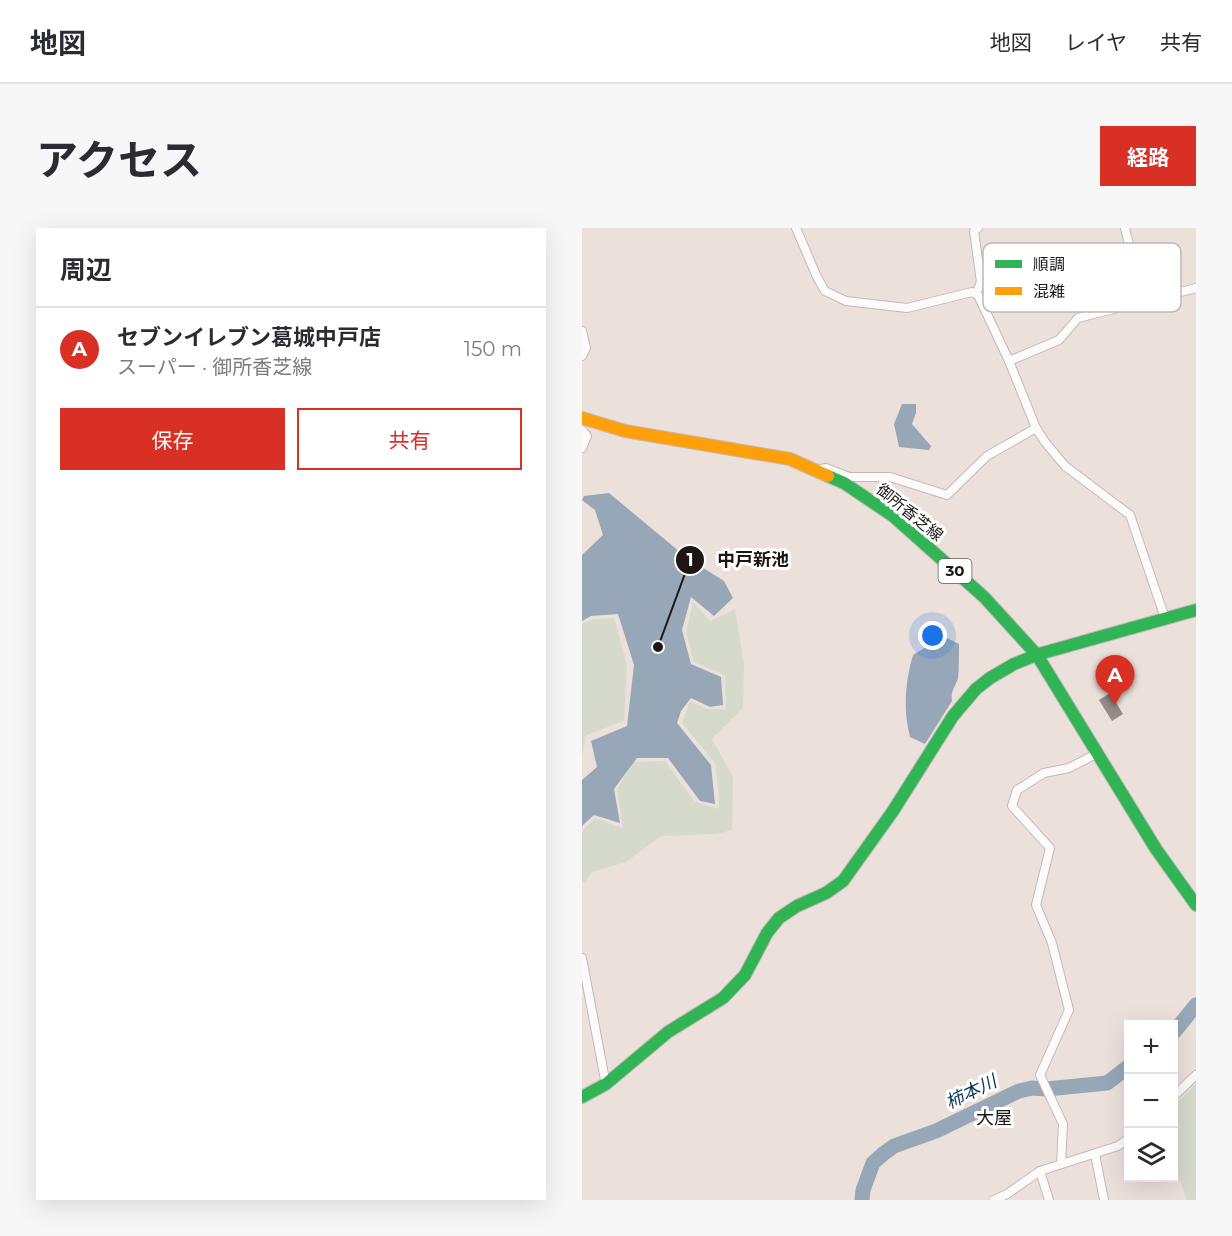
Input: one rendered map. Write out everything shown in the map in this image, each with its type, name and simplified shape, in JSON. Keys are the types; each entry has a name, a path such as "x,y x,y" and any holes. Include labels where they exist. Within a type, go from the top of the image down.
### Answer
{"main road":[{"name":"御所香芝線","path":"582,418 625,431 790,459 850,481 984,597 1037,655 1156,849 1196,905"},
{"path":"582,1097 606,1085 667,1032 732,991 745,975 763,938 778,920 792,909 824,895 841,884 896,806 938,736 957,710 991,678 1037,655 1196,610"}],"street":[{"path":"796,228 817,278 825,291 846,301 907,308 972,292 983,303"},
{"path":"976,294 981,282 974,231 978,228"},
{"path":"1125,228 1129,243"},
{"path":"1181,292 1196,288"},
{"path":"987,312 1036,428 1045,442 1065,466 1130,515 1165,618"},
{"path":"1009,361 1059,340 1078,318 1102,312"},
{"path":"582,331 586,348 582,356"},
{"path":"850,481 890,477 947,495 987,456 1036,428"},
{"path":"582,430 587,436 582,448"},
{"path":"1061,1164 1063,1124 1040,1075 1069,1010 1052,944 1036,905 1050,848 1012,806 1017,790 1044,773 1069,768 1098,753"},
{"path":"582,958 606,1085"},
{"path":"1178,1091 1196,1075"},
{"path":"994,1200 1007,1194 1040,1171 1118,1146 1124,1141"},
{"path":"1095,1154 1104,1200"},
{"path":"1040,1171 1049,1200"}],"shaded area":[{"path":"693,602 710,621 735,609 744,663 743,708 712,739 733,777 732,830 717,834 661,836 626,862 592,872 585,883 582,881 582,831 595,818 623,828 617,789 634,762 665,761 695,802 719,809 715,763 682,723 690,701 707,709 726,709 725,675 694,662 686,633"},
{"path":"614,618 627,666 624,721 586,735 582,757 582,624 593,619"},
{"path":"1196,1084 1196,1200 1187,1200 1178,1176 1178,1102"}],"water":[{"path":"902,404 916,404 912,424 931,446 929,450 899,447 894,424"},
{"path":"609,493 686,557 724,581 733,598 714,616 691,597 682,630 691,664 721,677 723,705 710,707 691,698 681,711 677,723 711,765 715,804 700,801 668,758 637,758 614,789 620,823 594,815 582,826 582,780 597,767 591,741 627,726 634,665 618,614 591,616 582,621 582,555 603,535 595,510 582,500 584,496"},
{"path":"935,632 959,644 958,675 952,691 952,701 925,744 910,737 906,717 907,686 913,655 931,644"}],"building":[{"path":"1110,693 1123,714 1112,721 1099,700"}],"waterway":[{"name":"柿本川","path":"1178,1027 1196,1005"},
{"name":"柿本川","path":"862,1200 863,1190 873,1163 894,1146 936,1131 1019,1091 1032,1088 1047,1089 1107,1083 1124,1070"}],"traffic: fast":[{"path":"828,476 844,483 893,516 984,597 1037,655 1156,849 1196,905"},
{"path":"582,1097 606,1084 668,1032 723,998 745,975 767,933 779,918 797,906 826,893 843,881 893,811 953,716 976,689 1014,664 1039,654 1196,610"}],"traffic: slow":[{"path":"582,418 625,431 790,459 828,476"}],"place":[{"name":"中戸新池","path":"658,647"},
{"name":"セブンイレブン葛城中戸店","path":"1115,705"}],"district":[{"name":"大屋","path":"994,1118"}]}
